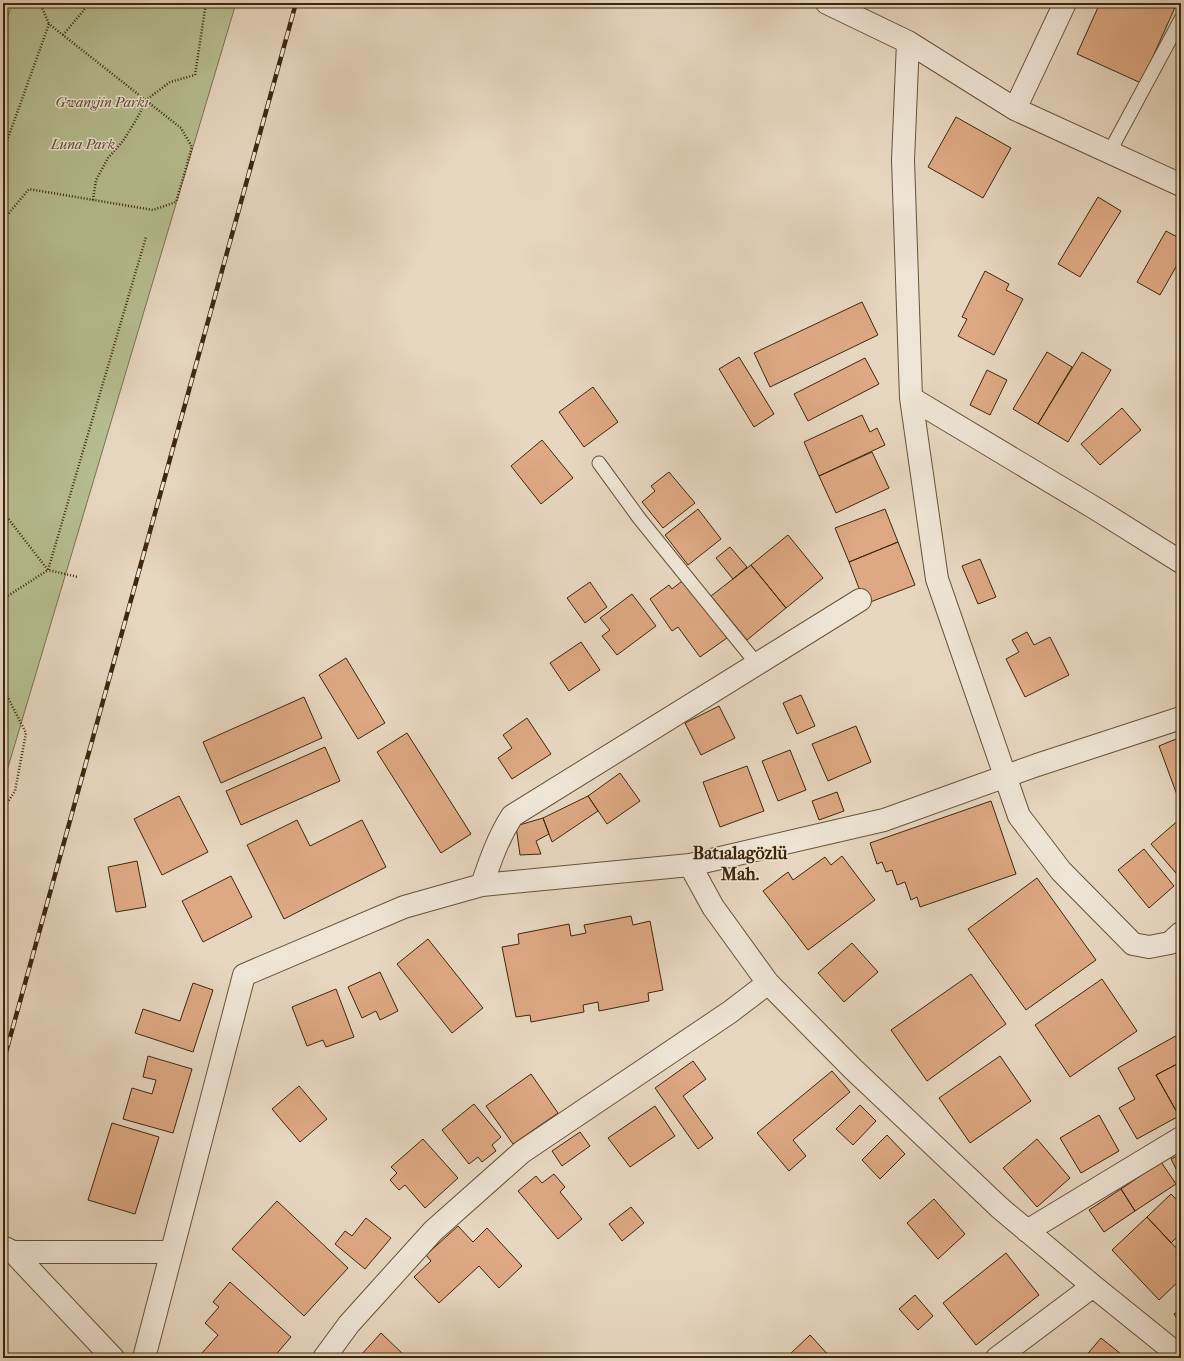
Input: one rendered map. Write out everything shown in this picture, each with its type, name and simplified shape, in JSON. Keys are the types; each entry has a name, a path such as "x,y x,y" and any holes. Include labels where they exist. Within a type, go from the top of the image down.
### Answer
{"street":[{"path":"827,3 908,42 1016,109 1181,185"},
{"path":"1016,109 1065,3"},
{"path":"908,42 903,160 911,398 937,580 1019,816 1061,871 1133,944 1149,947 1170,943 1181,933"},
{"path":"911,398 1098,510 1181,562"},
{"path":"482,885 496,847 512,816 860,600"},
{"path":"144,1358 244,976 404,907 482,885 690,865 884,820 1005,776 1181,718"},
{"path":"690,865 713,907 768,983 859,1074 994,1203 1181,1357"},
{"path":"324,1358 350,1324 433,1231 522,1152 730,1012 768,983"},
{"path":"1027,1231 1181,1138"},
{"path":"8,1249 171,1252"},
{"path":"8,1249 113,1358"},
{"path":"997,1358 1093,1286"}],"lane":[{"path":"1110,152 1181,19"},
{"path":"599,463 639,518 756,664"}],"path":[{"path":"3,8 4,3"},
{"path":"3,213 9,213 29,188 153,210 176,202 192,147 181,128 49,24 40,3"},
{"path":"63,35 84,10 87,3"},
{"path":"93,200 96,180 108,158 140,115 146,100 170,82 195,75 206,3"},
{"path":"3,152 49,24"},
{"path":"3,599 48,570 146,237"},
{"path":"3,512 48,570 78,577"},
{"path":"3,688 26,733 15,791 3,809"}],"green space":[{"name":"Gwangjin Parkı","path":"12,3 236,3 3,784 3,32"}],"building":[{"path":"1100,3 1177,3 1141,83 1077,54"},
{"path":"956,117 1011,148 983,198 928,167"},
{"path":"1098,197 1121,211 1080,277 1058,264"},
{"path":"1166,231 1181,239 1181,258 1160,295 1137,282"},
{"path":"985,271 1009,284 1006,290 1023,299 994,355 958,336 967,319 962,317"},
{"path":"862,302 878,335 770,387 754,353"},
{"path":"1047,352 1072,367 1038,424 1013,409"},
{"path":"1082,352 1111,370 1068,442 1038,424"},
{"path":"739,357 774,414 754,427 719,369"},
{"path":"865,358 879,384 808,421 794,394"},
{"path":"987,370 1007,380 990,415 970,405"},
{"path":"593,387 618,422 584,447 559,412"},
{"path":"1122,408 1141,430 1100,465 1081,444"},
{"path":"862,415 870,432 877,428 885,445 819,476 804,442"},
{"path":"542,440 573,478 541,504 511,466"},
{"path":"872,452 889,488 836,513 819,476"},
{"path":"669,472 695,503 663,528 642,502 655,491 651,486"},
{"path":"698,509 721,539 688,565 665,535"},
{"path":"885,509 898,542 849,562 835,528"},
{"path":"788,535 823,578 786,608 751,565"},
{"path":"898,542 915,585 865,604 849,562"},
{"path":"730,547 747,567 733,579 716,558"},
{"path":"980,559 996,597 978,604 962,566"},
{"path":"751,565 786,608 747,640 711,596"},
{"path":"686,578 727,638 700,657 678,627 672,631 650,599 669,585 672,589"},
{"path":"590,582 607,607 585,623 567,598"},
{"path":"632,594 656,626 617,655 602,636 610,630 600,618"},
{"path":"1027,632 1034,645 1050,637 1069,675 1025,697 1006,659 1019,652 1012,640"},
{"path":"581,642 600,670 569,691 550,663"},
{"path":"346,658 385,723 358,739 319,675"},
{"path":"801,695 815,726 797,734 783,703"},
{"path":"304,697 322,738 221,783 203,742"},
{"path":"719,706 735,738 701,755 685,723"},
{"path":"527,718 551,754 512,779 498,758 512,748 503,735"},
{"path":"856,726 871,762 828,781 812,744"},
{"path":"407,733 471,834 441,853 377,752"},
{"path":"1181,737 1181,803 1180,803 1159,746"},
{"path":"325,747 340,781 241,825 226,791"},
{"path":"790,750 806,790 778,801 762,761"},
{"path":"747,766 764,811 720,827 703,782"},
{"path":"620,773 640,801 607,824 588,796"},
{"path":"837,792 844,811 819,820 812,801"},
{"path":"179,796 208,852 162,875 134,819"},
{"path":"588,796 598,811 552,842 543,818"},
{"path":"991,801 1016,874 920,907 917,897 911,900 905,882 897,885 892,870 886,872 882,862 877,864 870,843"},
{"path":"543,818 549,834 536,841 541,854 520,855 516,826"},
{"path":"1181,818 1181,879 1151,844"},
{"path":"297,820 310,846 362,820 386,867 284,919 247,845"},
{"path":"1144,849 1174,886 1149,908 1118,870"},
{"path":"842,856 875,900 808,950 763,891 788,872 793,880 825,857 831,865"},
{"path":"137,861 146,907 116,912 108,867"},
{"path":"231,876 252,917 203,942 182,901"},
{"path":"1037,878 1096,960 1026,1010 968,929"},
{"path":"631,916 633,925 650,921 663,990 648,993 649,1001 599,1011 598,1002 583,1005 584,1012 531,1022 530,1015 516,1017 502,947 519,944 518,934 569,924 571,936 586,933 584,925"},
{"path":"428,939 483,1008 452,1033 397,964"},
{"path":"852,943 878,972 844,1002 818,973"},
{"path":"380,972 398,1011 380,1020 376,1011 362,1018 348,987"},
{"path":"971,974 1006,1024 927,1081 891,1030"},
{"path":"1102,979 1137,1031 1070,1077 1035,1025"},
{"path":"193,983 213,990 193,1052 135,1033 143,1009 180,1021"},
{"path":"336,989 354,1037 326,1047 323,1040 307,1046 292,1007"},
{"path":"1181,1033 1181,1062 1156,1075 1179,1116 1137,1139 1119,1108 1135,1099 1118,1068"},
{"path":"148,1056 192,1069 173,1133 123,1119 132,1088 152,1094 156,1080 143,1077"},
{"path":"1000,1056 1031,1101 970,1143 939,1098"},
{"path":"693,1061 706,1079 683,1096 713,1138 698,1149 655,1088"},
{"path":"1181,1062 1181,1115 1179,1116 1156,1075"},
{"path":"832,1071 850,1092 793,1140 806,1156 789,1171 757,1133"},
{"path":"531,1074 558,1113 513,1144 486,1106"},
{"path":"299,1086 327,1119 300,1142 272,1109"},
{"path":"474,1104 501,1137 492,1145 496,1151 482,1162 478,1157 469,1164 442,1130"},
{"path":"860,1105 876,1121 853,1145 836,1129"},
{"path":"655,1106 675,1136 630,1167 608,1138"},
{"path":"1099,1115 1119,1151 1081,1173 1060,1138"},
{"path":"112,1123 159,1137 135,1214 88,1200"},
{"path":"580,1132 590,1146 562,1166 552,1151"},
{"path":"887,1135 905,1154 880,1179 862,1160"},
{"path":"423,1139 458,1178 425,1208 405,1185 399,1190 390,1180 397,1173 391,1167"},
{"path":"1037,1139 1070,1178 1037,1207 1003,1168"},
{"path":"1181,1154 1181,1179 1171,1159"},
{"path":"1161,1162 1176,1184 1135,1211 1121,1189"},
{"path":"554,1174 565,1187 560,1192 582,1219 558,1239 518,1191 536,1176 542,1183"},
{"path":"1121,1189 1135,1211 1104,1232 1089,1210"},
{"path":"1171,1194 1181,1204 1181,1233 1171,1243 1147,1217"},
{"path":"934,1199 965,1234 938,1259 907,1223"},
{"path":"277,1201 348,1268 304,1316 232,1249"},
{"path":"631,1207 644,1223 622,1241 609,1224"},
{"path":"1147,1217 1181,1253 1181,1279 1159,1300 1112,1250"},
{"path":"366,1218 391,1238 365,1269 335,1244 345,1231 352,1236"},
{"path":"458,1226 473,1242 487,1228 522,1266 499,1288 479,1266 439,1303 414,1277 431,1261 426,1255"},
{"path":"1006,1253 1039,1295 976,1345 943,1303"},
{"path":"230,1282 291,1337 273,1358 208,1358 202,1353 218,1335 205,1323 219,1307 213,1302"},
{"path":"915,1295 933,1316 918,1330 899,1309"},
{"path":"1181,1309 1181,1325 1174,1314"},
{"path":"381,1333 407,1358 364,1358 361,1355"},
{"path":"810,1335 831,1358 790,1358 788,1356"},
{"path":"1101,1338 1126,1358 1084,1358"}],"railway":[{"path":"3,1063 296,3"}],"district":[{"name":"Batıalagözlü Mah.","path":"740,863"}],"park label":[{"name":"Luna Park","path":"83,144"}]}
